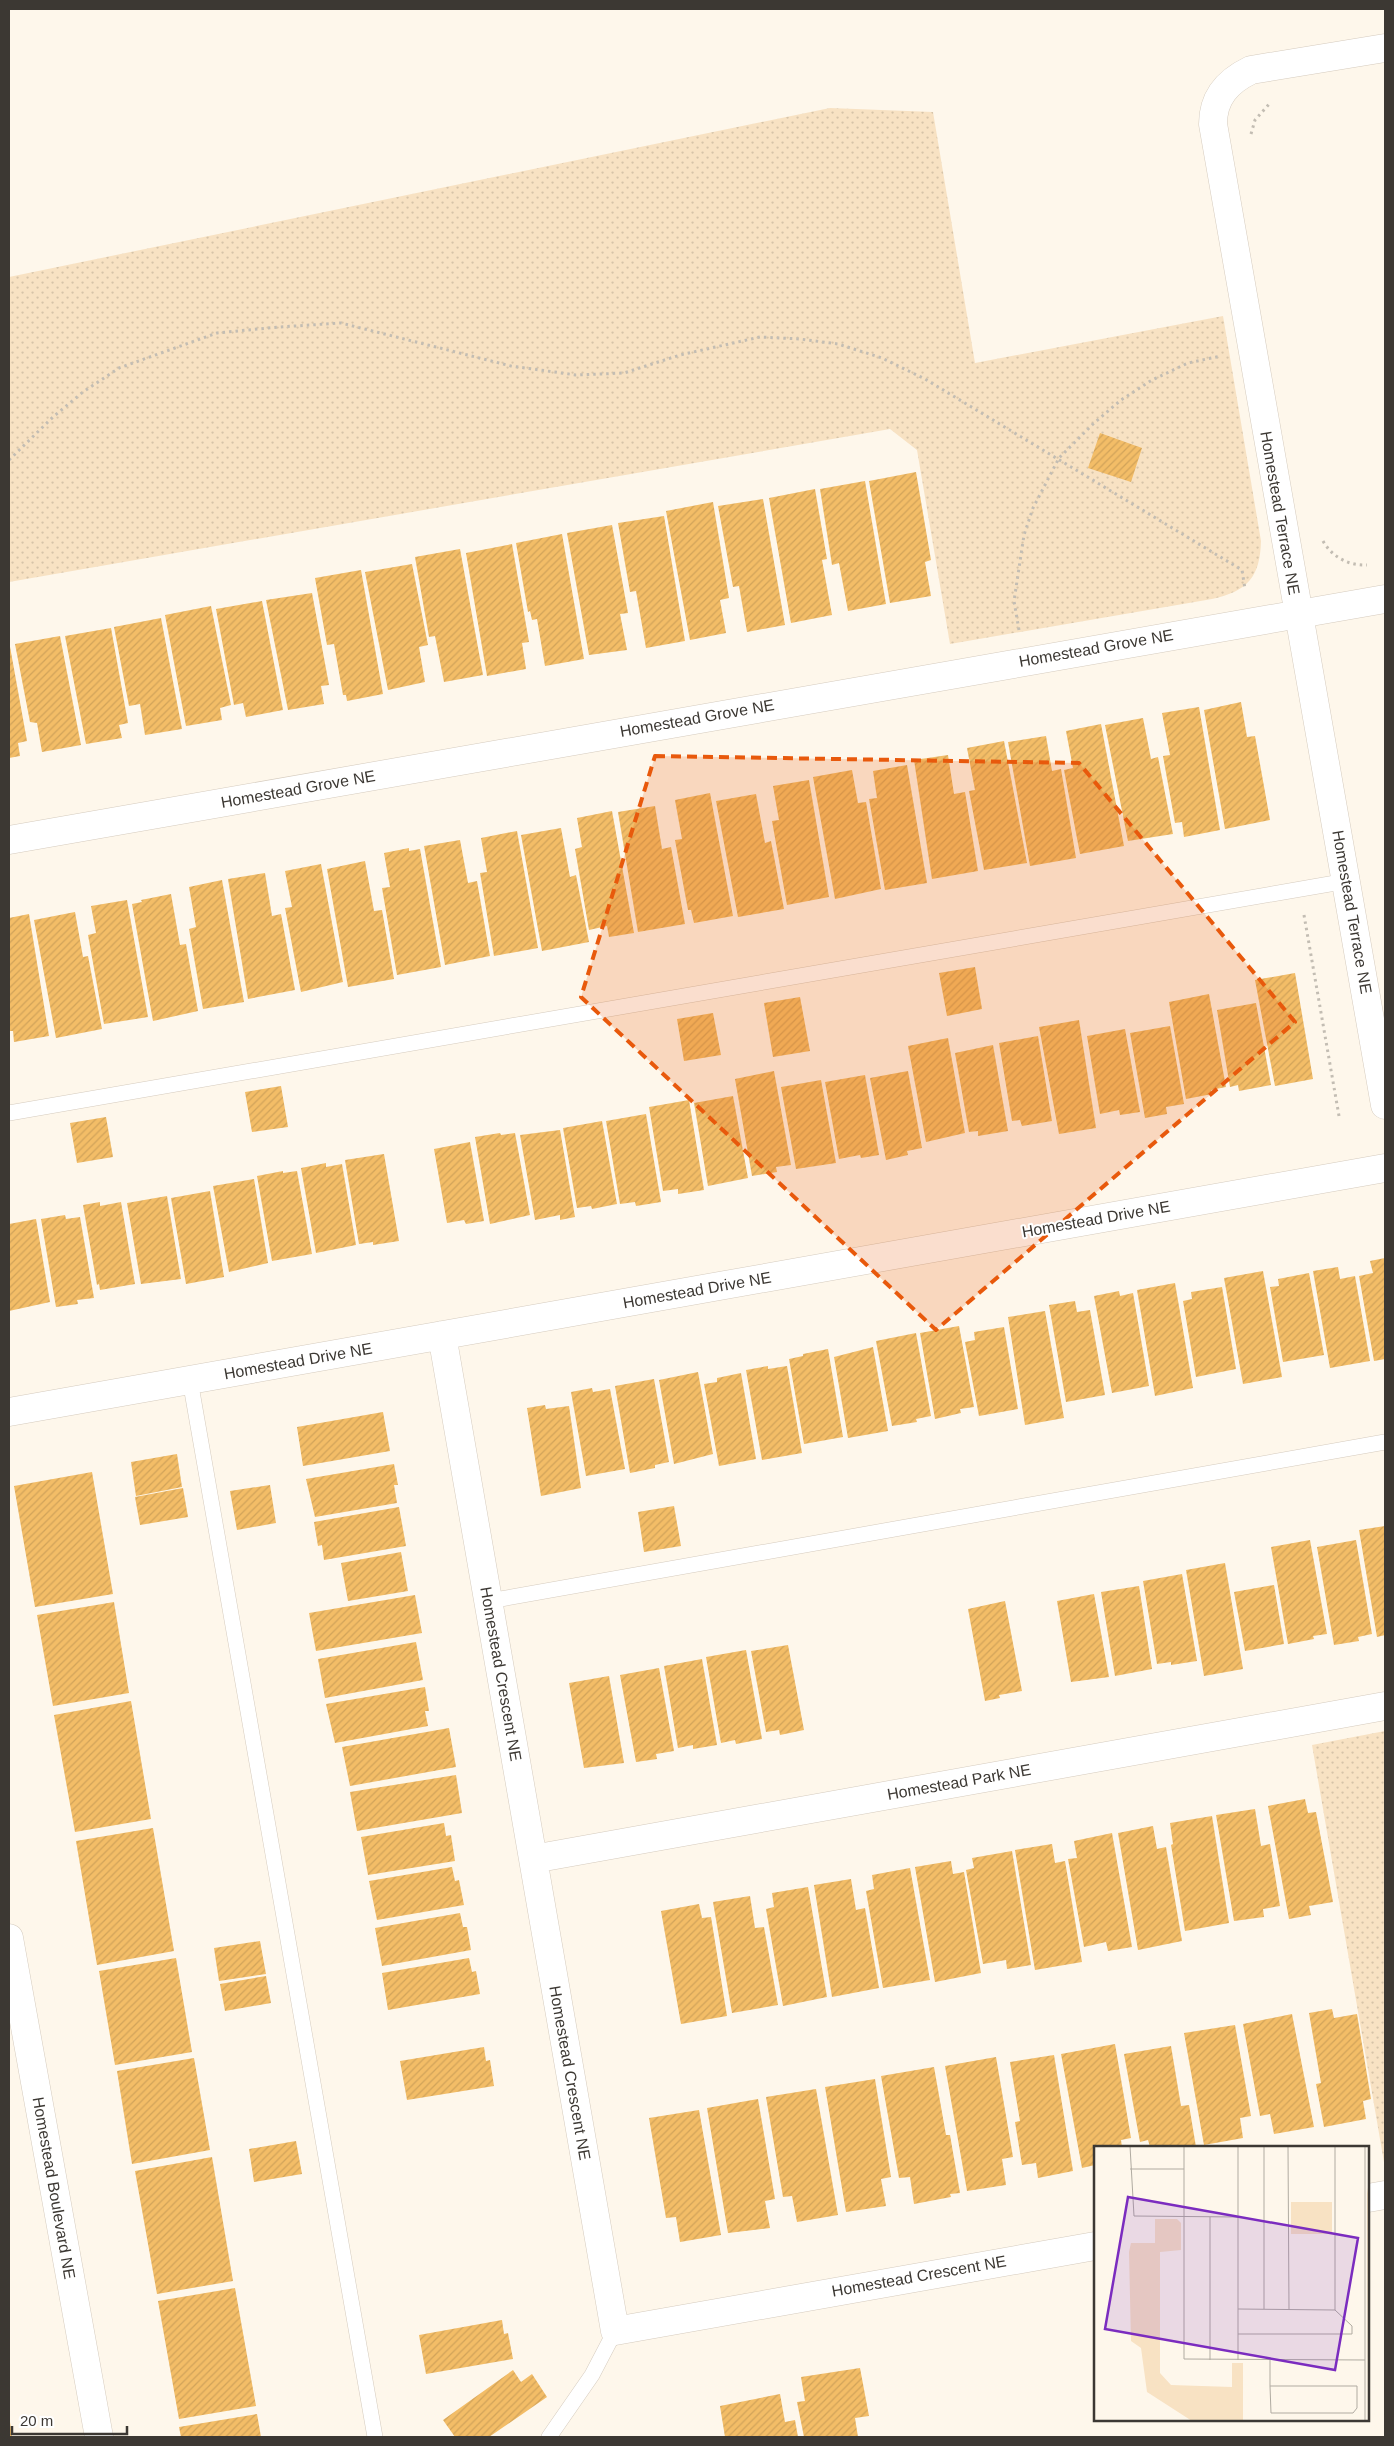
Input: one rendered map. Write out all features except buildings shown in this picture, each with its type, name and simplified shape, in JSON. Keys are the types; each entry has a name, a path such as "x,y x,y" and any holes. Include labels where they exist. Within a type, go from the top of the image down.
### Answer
{"street":[{"name":"Homestead Terrace NE","path":"1385,48 1252,70 1227,84 1217,101 1213,124 1385,1105"},
{"name":"Homestead Grove NE","path":"9,840 1024,660 1385,599"},
{"name":"Homestead Drive NE","path":"9,1412 1385,1168"},
{"name":"Homestead Crescent NE","path":"442,1336 615,2331 1094,2246"},
{"name":"Homestead Park NE","path":"533,1859 1385,1706"},
{"name":"Homestead Boulevard NE","path":"9,1938 99,2437"},
{"path":"1369,2198 1385,2195"}],"lane":[{"path":"9,1114 1347,881"},
{"path":"190,1380 375,2437"},
{"path":"489,1601 1385,1442"},
{"path":"549,2437 592,2375 615,2331"}],"path":[{"path":"1250,139 1255,120 1266,106 1275,99"},
{"path":"9,460 76,398 119,368 217,332 341,323 511,366 576,375 624,373 680,355 760,337 838,344 882,358 925,379 1242,570 1251,621"},
{"path":"1024,660 1014,601 1024,535 1033,508 1059,458 1093,424 1121,400 1152,380 1188,363 1252,350"},
{"path":"1322,538 1337,558 1360,566 1374,565"},
{"path":"1299,889 1338,1116"}],"highlighted area":[{"path":"655,756 1079,763 1295,1022 936,1330 581,997"}],"shaded area":[{"path":"830,108 933,112 975,363 1223,316 1261,541 1255,573 1243,587 1235,592 1212,599 950,644 917,450 890,429 9,582 9,277"},
{"path":"1385,1731 1385,2168 1312,1745"}]}
